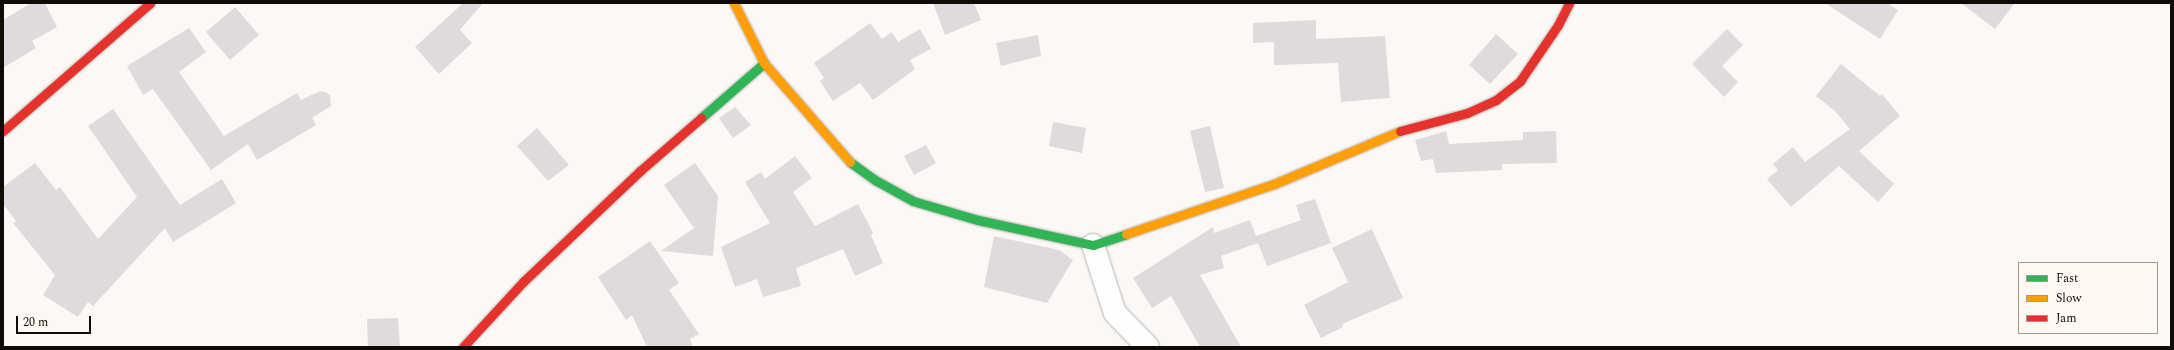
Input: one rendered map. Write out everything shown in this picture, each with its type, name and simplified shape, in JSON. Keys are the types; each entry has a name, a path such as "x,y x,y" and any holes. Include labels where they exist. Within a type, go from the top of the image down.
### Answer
{"street":[{"path":"3,131 150,3"},
{"path":"734,3 764,63 795,101 851,163 913,201 978,220 1093,245 1274,184 1388,134 1467,113 1496,100 1520,81 1558,25 1569,3"},
{"path":"463,347 524,281 623,187 764,63"},
{"path":"1093,245 1115,313 1148,347"}],"building":[{"path":"31,3 45,3 57,27 32,41 36,48 3,68 3,20"},
{"path":"463,3 483,3 460,30 472,43 439,74 415,47"},
{"path":"933,3 974,3 981,20 945,35"},
{"path":"1825,3 1887,3 1898,10 1880,39"},
{"path":"1961,3 2015,3 1995,29"},
{"path":"235,7 259,35 230,60 206,32"},
{"path":"1316,20 1316,39 1385,36 1390,98 1341,102 1338,63 1274,65 1274,42 1253,43 1253,23"},
{"path":"870,23 882,39 892,32 898,42 920,29 931,49 910,60 915,69 873,100 860,83 833,101 820,81 824,78 814,63"},
{"path":"189,28 206,52 179,72 224,136 297,93 301,100 320,91 325,92 330,95 331,106 312,118 316,125 257,160 248,144 211,170 153,89 143,95 127,66"},
{"path":"1727,29 1743,45 1722,66 1738,82 1724,97 1692,64"},
{"path":"1496,34 1518,54 1490,84 1469,65"},
{"path":"1038,35 1041,56 1001,66 996,43"},
{"path":"1841,64 1880,96 1882,94 1900,116 1859,151 1894,184 1878,202 1839,166 1791,207 1767,179 1778,170 1773,164 1793,147 1805,162 1850,129 1835,111 1816,96"},
{"path":"735,107 751,125 733,138 719,118"},
{"path":"113,109 180,205 222,179 236,203 173,242 165,228 93,306 88,302 78,317 43,295 55,275 13,223 16,221 3,204 3,187 35,163 56,190 60,187 98,239 137,197 88,126"},
{"path":"1053,122 1086,128 1082,153 1049,146"},
{"path":"1210,126 1224,188 1205,192 1190,131"},
{"path":"537,128 569,165 548,181 517,146"},
{"path":"1446,131 1449,144 1523,140 1523,132 1556,131 1557,163 1502,164 1502,170 1436,173 1433,159 1421,161 1415,140"},
{"path":"926,145 936,163 914,175 904,156"},
{"path":"795,156 812,178 793,192 815,226 858,204 873,233 871,235 883,263 855,276 843,249 796,268 801,286 763,297 757,279 735,287 721,247 770,223 745,182 761,172 765,179"},
{"path":"695,163 718,196 713,256 661,251 694,228 664,185"},
{"path":"1315,199 1331,243 1267,266 1258,243 1221,256 1224,268 1200,275 1241,347 1200,347 1171,296 1152,308 1133,278 1213,227 1214,233 1250,220 1256,236 1301,220 1296,205"},
{"path":"1372,229 1403,298 1342,324 1343,327 1321,338 1304,305 1348,282 1332,248"},
{"path":"994,236 1059,250 1073,260 1047,303 984,287"},
{"path":"650,241 679,283 669,290 699,334 690,339 693,347 647,347 632,315 626,320 598,277"},
{"path":"398,318 400,347 368,347 367,319"}],"traffic: fast":[{"path":"701,118 764,63"},
{"path":"850,162 875,180 913,201 978,220 1093,245 1126,234"}],"traffic: slow":[{"path":"734,3 764,63 850,162"},
{"path":"1126,234 1274,184 1400,131"}],"traffic: jam":[{"path":"3,131 150,3"},
{"path":"1400,131 1467,113 1496,100 1520,81 1558,25 1569,3"},
{"path":"463,347 524,281 640,171 701,118"}]}
